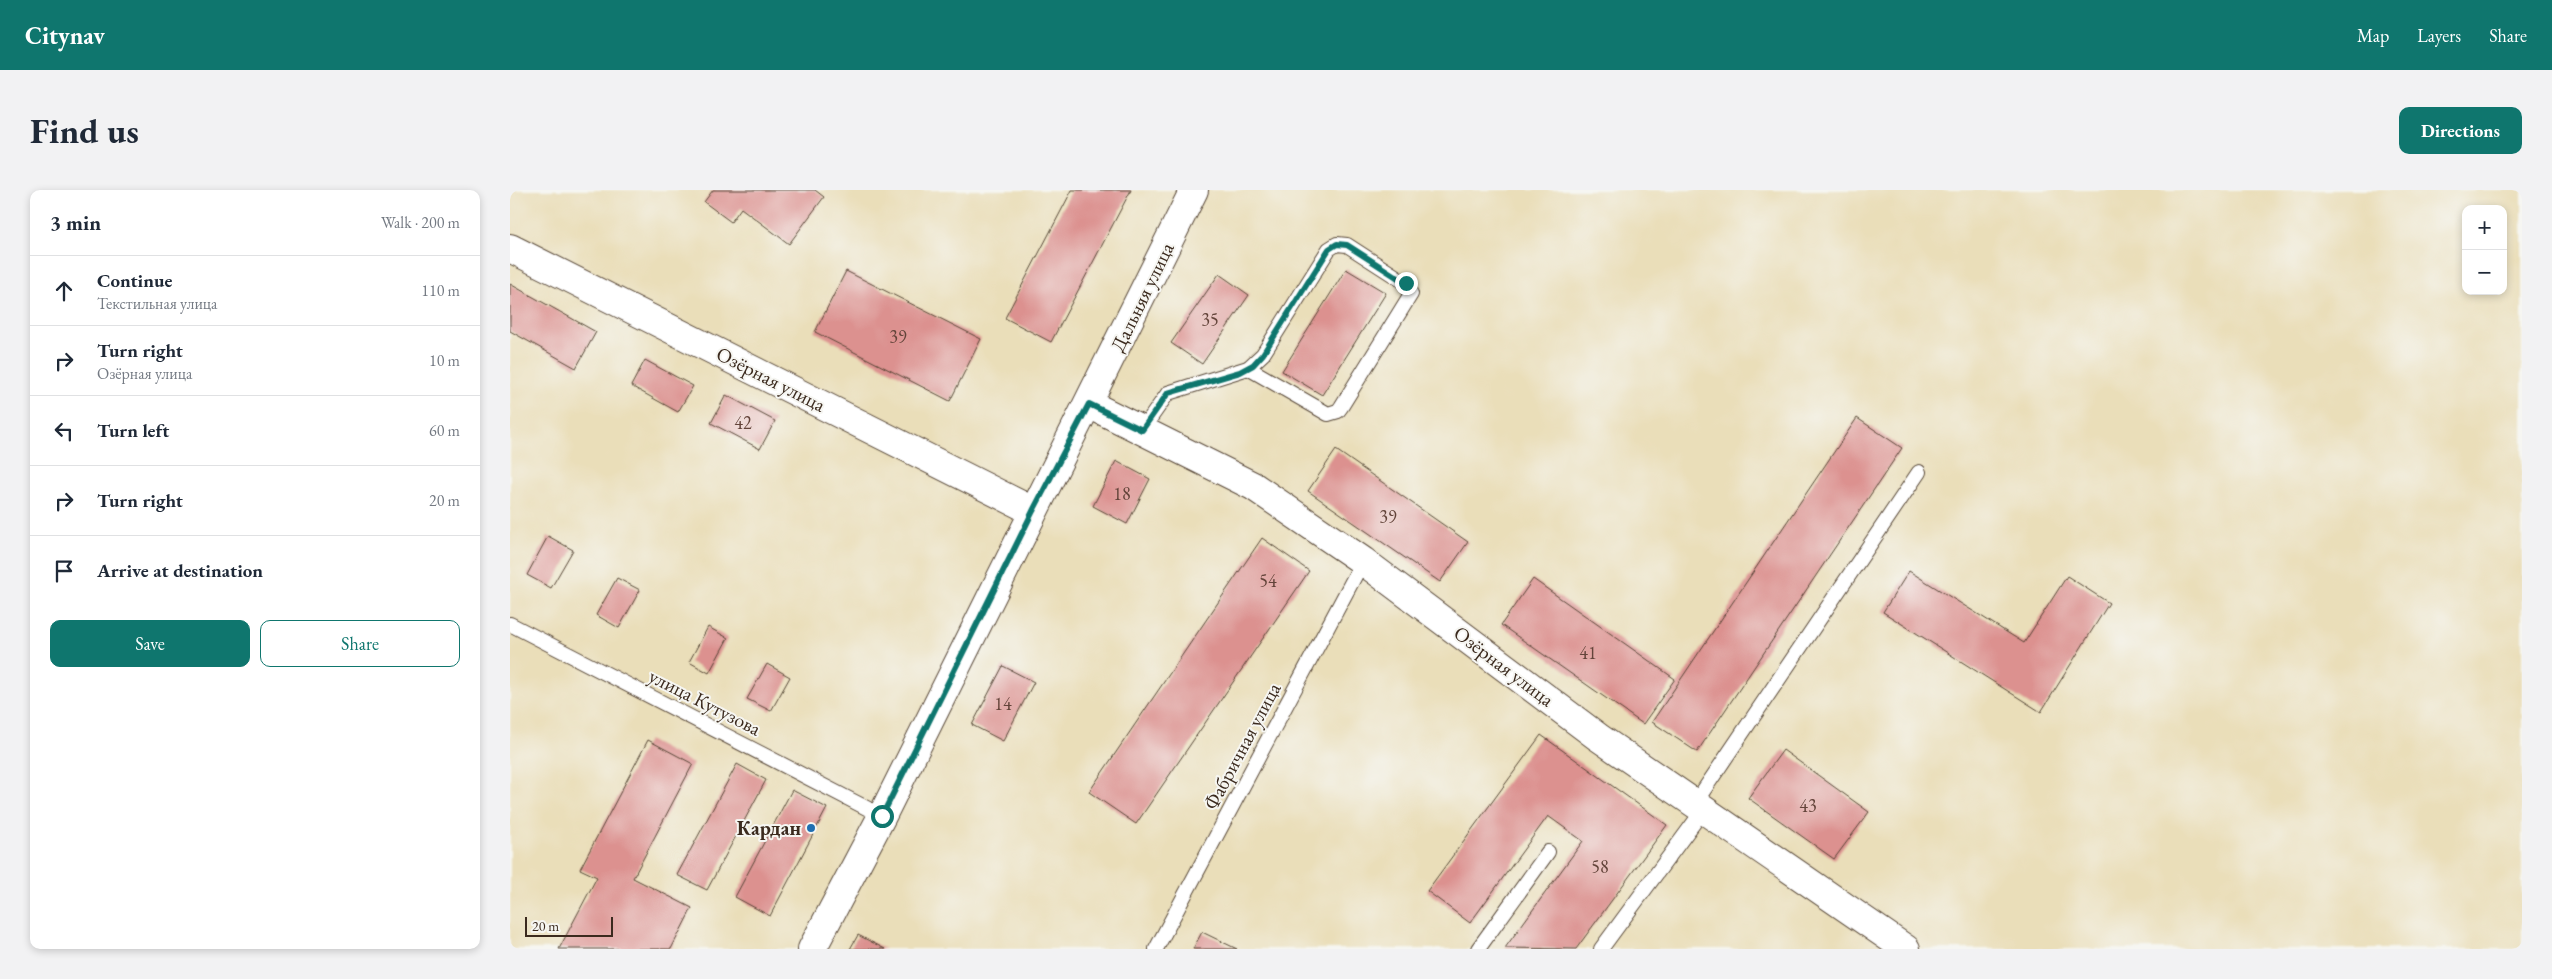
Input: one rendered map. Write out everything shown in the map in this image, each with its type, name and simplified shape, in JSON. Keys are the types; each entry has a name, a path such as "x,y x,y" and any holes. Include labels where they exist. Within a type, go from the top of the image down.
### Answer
{"street":[{"name":"Дальняя улица","path":"812,949 882,816 1194,190"},
{"name":"Озёрная улица","path":"510,248 1033,511"},
{"name":"Озёрная улица","path":"1089,404 1253,486 1364,561 1598,737 1906,949"}],"lane":[{"path":"1142,430 1168,393 1248,368 1263,354 1332,246 1347,245 1410,287 1410,300 1338,411 1324,414 1248,368"},
{"path":"1601,949 1699,806 1919,472"},
{"name":"Фабричная улица","path":"1156,949 1364,561"},
{"name":"улица Кутузова","path":"510,624 882,816"},
{"path":"1478,949 1548,852"}],"building":[{"path":"713,190 815,190 824,197 789,244 741,208 731,222 704,202"},
{"path":"1072,190 1131,190 1051,342 1005,318"},
{"path":"1346,269 1386,293 1322,395 1282,371"},
{"path":"846,271 981,339 950,401 815,332"},
{"path":"1219,274 1249,295 1202,364 1171,343"},
{"path":"510,284 596,332 576,368 510,331"},
{"path":"645,360 693,386 678,412 631,386"},
{"path":"726,395 775,421 760,449 711,423"},
{"path":"1857,418 1902,448 1697,752 1652,722"},
{"path":"1336,450 1468,542 1440,582 1308,491"},
{"path":"1116,461 1150,479 1127,524 1093,506"},
{"path":"548,536 573,550 551,588 527,575"},
{"path":"1262,538 1309,571 1136,824 1089,792"},
{"path":"1909,571 2024,643 2067,576 2109,603 2041,712 1883,612"},
{"path":"617,578 640,590 619,628 596,615"},
{"path":"1533,579 1675,679 1643,724 1501,625"},
{"path":"708,627 728,638 709,673 689,662"},
{"path":"767,664 790,677 771,711 747,699"},
{"path":"1003,666 1034,682 1003,741 972,725"},
{"path":"1541,735 1667,825 1576,949 1505,948 1583,841 1548,816 1470,923 1427,891"},
{"path":"648,740 693,764 633,878 692,908 671,949 559,949 597,877 580,869"},
{"path":"1783,750 1869,812 1834,859 1748,798"},
{"path":"737,764 766,780 707,890 677,875"},
{"path":"792,790 827,808 770,916 735,897"},
{"path":"1202,932 1237,949 1193,949"},
{"path":"858,935 885,949 850,949"}],"place":[{"name":"Кардан","path":"811,828"}],"route":[{"path":"882,816 1033,511 1089,404 1142,430 1163,397 1168,393 1248,368 1263,354 1329,249 1337,244 1347,245 1406,283"}]}
